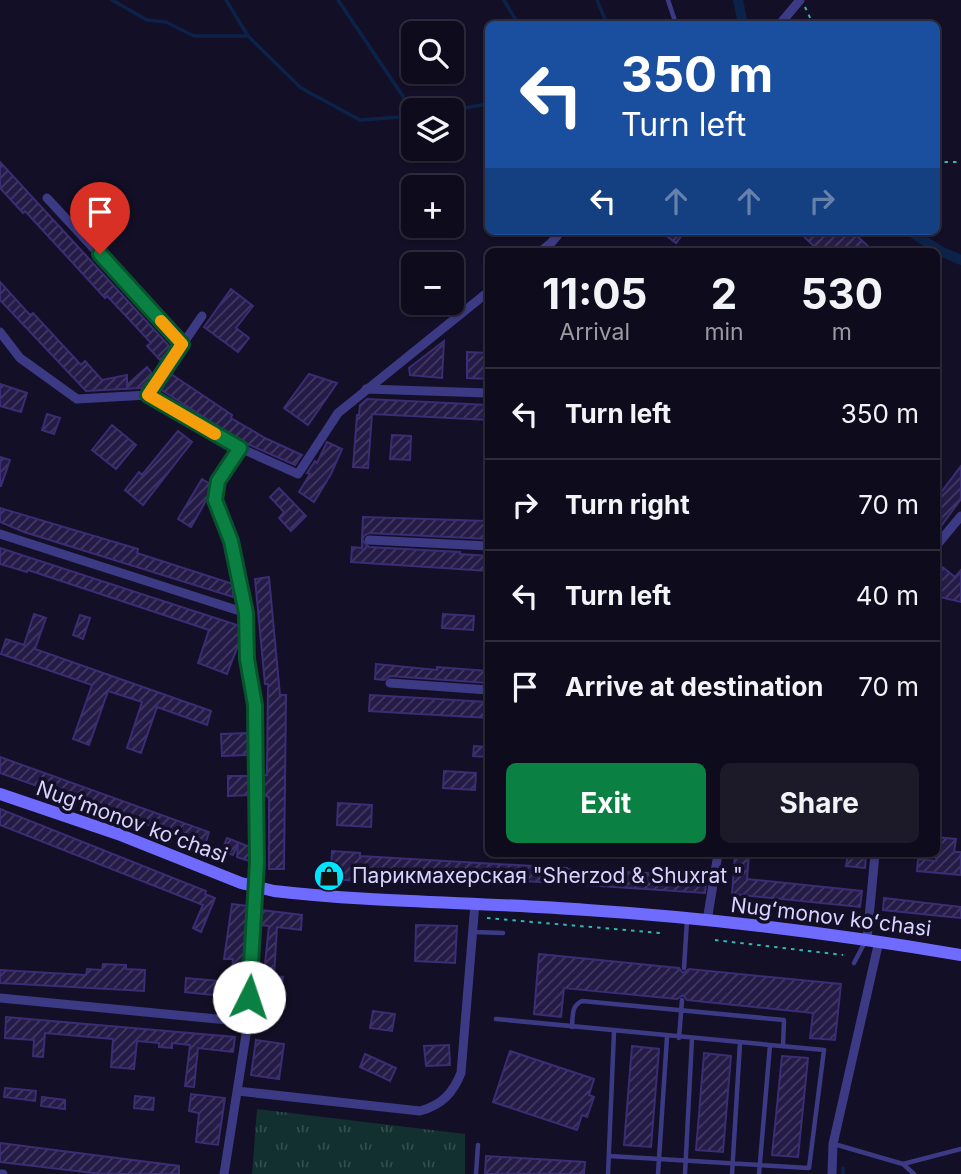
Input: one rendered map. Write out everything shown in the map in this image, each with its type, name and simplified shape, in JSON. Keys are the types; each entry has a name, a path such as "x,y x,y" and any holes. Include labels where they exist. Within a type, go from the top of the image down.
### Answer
{"main road":[{"name":"Nugʻmonov koʻchasi","path":"0,794 118,834 223,876 256,887 291,893 687,919 873,940 961,955"}],"street":[{"path":"783,21 801,0"},
{"path":"47,198 182,344"},
{"path":"545,248 558,235"},
{"path":"0,332 20,358 77,399 148,395 240,448 298,474 338,413 485,294"},
{"path":"148,395 202,316"},
{"path":"366,389 485,393"},
{"path":"224,1174 248,1022 256,887 255,705 247,659 246,613 231,541 215,500 218,481 240,448"},
{"path":"940,541 961,516"},
{"path":"0,534 246,613"},
{"path":"369,540 485,546"},
{"path":"390,683 485,690"},
{"path":"707,921 718,857"},
{"path":"832,1174 833,1144 873,940 875,857"},
{"path":"237,1091 421,1111 434,1107 454,1088 461,1073 475,903"},
{"path":"0,998 248,1022"}],"lane":[{"path":"668,0 675,21"},
{"path":"684,968 687,919"},
{"path":"474,932 503,933"},
{"path":"855,963 873,940"},
{"path":"572,1027 573,1010 582,1000 784,1020 782,1046"},
{"path":"679,1038 682,1000"},
{"path":"496,1019 824,1050 809,1171 733,1163 609,1156"},
{"path":"608,1174 614,1032"},
{"path":"658,1174 667,1037"},
{"path":"685,1174 692,1039"},
{"path":"732,1174 740,1043"},
{"path":"759,1174 770,1045"},
{"path":"833,1144 903,1164 915,1174"},
{"path":"476,1174 478,1145"},
{"path":"903,1164 961,1149"}],"path":[{"path":"801,0 812,21"},
{"path":"940,162 961,162"},
{"path":"487,918 660,933"},
{"path":"715,940 843,955"}],"green space":[{"path":"257,1109 465,1134 465,1174 252,1174"}],"building":[{"path":"0,162 171,348 160,360 147,346 151,343 127,317 107,296 105,298 25,211 23,213 0,188"},
{"path":"665,235 682,235 676,243"},
{"path":"802,235 856,235 870,248 816,248"},
{"path":"0,282 81,365 85,361 102,380 127,375 127,385 147,367 153,375 141,388 86,391 0,300"},
{"path":"231,289 253,306 236,328 249,338 238,352 204,327"},
{"path":"444,341 442,378 410,375 409,368"},
{"path":"467,352 485,353 485,379 467,378"},
{"path":"171,374 232,415 231,418 302,455 295,465 243,442 160,389"},
{"path":"309,374 337,383 308,425 284,408"},
{"path":"0,384 27,393 21,412 0,406"},
{"path":"367,399 485,405 485,420 372,414 368,468 353,467 360,405"},
{"path":"47,414 60,418 54,434 42,430"},
{"path":"112,425 136,445 116,469 92,450"},
{"path":"178,431 192,442 143,505 125,490 139,472 142,475"},
{"path":"392,435 411,436 410,460 390,459"},
{"path":"327,442 342,449 314,502 299,492 310,474 307,473 315,461 317,463"},
{"path":"0,457 10,460 1,486 0,486"},
{"path":"961,466 961,499 940,528 940,494"},
{"path":"202,479 210,484 208,497 191,527 178,519"},
{"path":"279,488 306,516 291,531 279,518 284,512 270,497"},
{"path":"0,508 138,549 137,553 233,584 233,597 24,532 0,522"},
{"path":"363,517 485,521 485,539 369,533 362,540"},
{"path":"362,540 369,547 485,556 485,571 351,562 352,547 362,548"},
{"path":"0,548 240,626 240,640 227,674 198,663 209,630 28,570 27,572 0,564"},
{"path":"940,565 955,577 961,570 961,602 940,597"},
{"path":"269,577 280,695 286,695 284,869 269,869 269,797 263,795 263,775 267,775 268,684 265,684 255,579"},
{"path":"34,614 46,618 35,649 211,711 207,725 157,707 141,753 127,748 142,702 108,691 89,745 73,739 92,685 1,654 6,639 24,645"},
{"path":"443,614 474,616 473,630 442,628"},
{"path":"80,615 90,618 83,639 73,635"},
{"path":"376,664 437,670 437,667 485,671 485,683 390,676 384,680 375,679"},
{"path":"370,695 485,702 485,718 369,711"},
{"path":"247,733 248,755 222,756 221,734"},
{"path":"474,746 485,747 485,757 473,756"},
{"path":"0,757 209,832 205,845 0,773"},
{"path":"444,771 476,773 475,790 443,788"},
{"path":"228,776 249,776 249,795 228,796"},
{"path":"338,803 372,805 371,827 337,825"},
{"path":"0,809 206,891 205,894 215,898 201,932 193,928 203,905 0,825"},
{"path":"940,837 956,839 954,852 961,852 961,875 917,871 918,859 936,861 936,857 940,857"},
{"path":"227,838 250,847 249,861 237,857 238,843 233,855 222,851"},
{"path":"332,851 360,853 360,856 707,876 705,893 359,870 357,881 321,878 321,870 331,870"},
{"path":"735,857 749,857 747,879 862,891 860,907 732,894"},
{"path":"848,857 866,857 865,868 846,866"},
{"path":"884,898 961,907 961,918 883,910"},
{"path":"232,904 248,906 242,998 185,992 186,978 231,982 233,959 224,959"},
{"path":"261,910 302,915 301,930 277,927 274,976 283,977 278,1014 260,1011 269,926 261,925"},
{"path":"416,925 457,926 455,963 415,961"},
{"path":"539,954 679,968 683,973 689,969 841,984 835,1040 810,1038 813,1013 687,1000 683,995 677,999 564,988 561,1017 534,1014"},
{"path":"103,964 126,965 126,969 145,970 144,991 0,983 0,970 86,975 87,969 102,970"},
{"path":"373,1011 395,1014 392,1031 370,1028"},
{"path":"6,1017 235,1037 233,1052 198,1048 194,1087 185,1086 190,1045 172,1043 172,1048 159,1047 159,1043 137,1041 134,1069 111,1067 113,1039 45,1033 43,1057 33,1056 34,1040 5,1038"},
{"path":"256,1040 284,1044 279,1079 251,1075"},
{"path":"449,1045 450,1065 426,1066 424,1046"},
{"path":"632,1046 659,1049 651,1147 624,1145"},
{"path":"510,1051 594,1079 589,1095 594,1097 587,1117 582,1115 577,1130 493,1102"},
{"path":"704,1053 731,1056 723,1152 696,1150"},
{"path":"365,1054 396,1068 390,1081 360,1067"},
{"path":"782,1056 808,1058 798,1157 772,1155"},
{"path":"5,1088 36,1091 35,1101 4,1097"},
{"path":"191,1094 225,1098 218,1145 196,1142 199,1113 189,1111"},
{"path":"135,1096 154,1098 153,1110 134,1108"},
{"path":"42,1097 65,1100 65,1109 41,1106"},
{"path":"0,1143 179,1166 179,1174 102,1174 0,1162"},
{"path":"486,1156 585,1162 584,1174 485,1174"}],"waterway":[{"path":"112,0 147,20 166,22 194,36 248,36"},
{"path":"226,0 248,36 301,88 360,120 401,117"},
{"path":"338,0 404,98"},
{"path":"504,0 516,21"},
{"path":"597,0 606,21"},
{"path":"738,0 742,21"},
{"path":"464,108 485,104"},
{"path":"916,235 936,248"},
{"path":"940,251 961,260"},
{"path":"843,1168 843,1174"}],"slow traffic":[{"path":"161,321 182,344 148,395 215,434"}],"place":[{"name":"Парикмахерская \"Sherzod & Shuxrat \"","path":"329,876"}],"route":[{"path":"100,254 182,344 148,395 240,448 218,481 215,500 231,541 246,613 247,659 255,705 257,863 249,997"}]}
